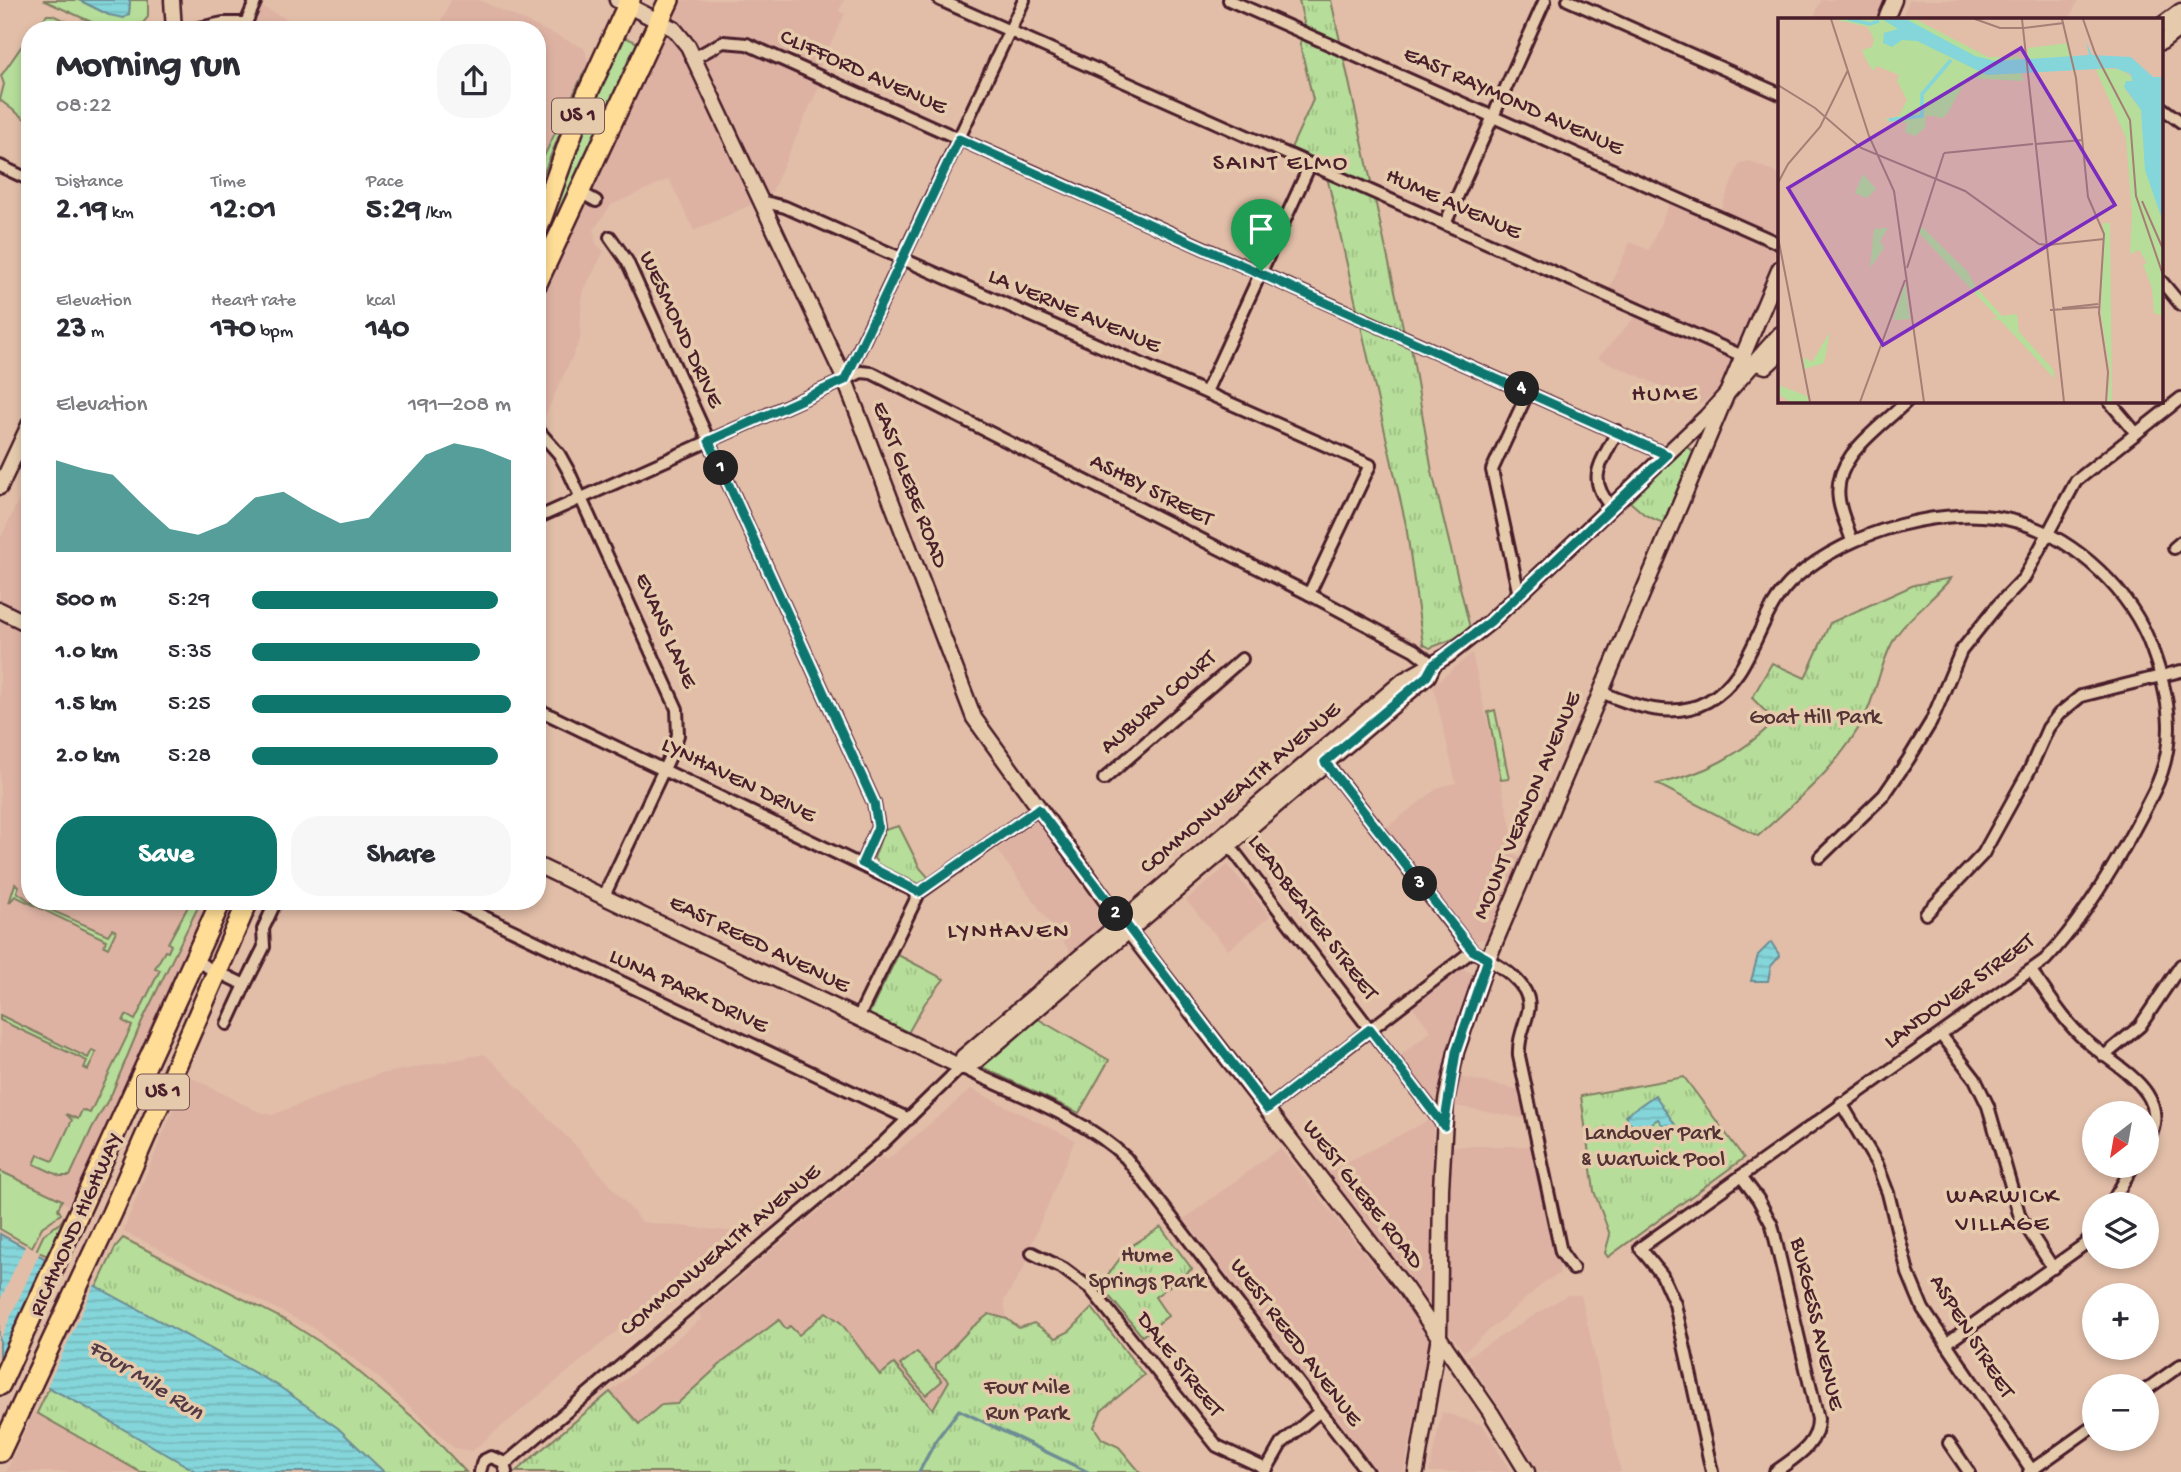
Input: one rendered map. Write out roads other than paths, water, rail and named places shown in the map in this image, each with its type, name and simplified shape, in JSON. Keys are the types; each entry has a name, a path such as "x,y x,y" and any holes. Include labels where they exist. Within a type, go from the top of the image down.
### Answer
{"highway":[{"name":"US 1","path":"546,268 588,197 669,0"},
{"name":"US 1","path":"546,206 583,103 625,2"},
{"name":"RICHMOND HIGHWAY","path":"2,1381 217,910"},
{"name":"RICHMOND HIGHWAY","path":"0,1452 84,1273 244,910"}],"main road":[{"path":"174,0 174,21"},
{"path":"1886,18 1894,0"},
{"name":"EAST GLEBE ROAD","path":"625,2 684,39 845,380 967,704 983,733 1125,925"},
{"path":"2164,24 2181,11"},
{"path":"2164,40 2181,27"},
{"name":"MOUNT VERNON AVENUE","path":"1416,1472 1439,1336 1444,1126 1456,1052 1488,959 1778,273"},
{"name":"COMMONWEALTH AVENUE","path":"961,1067 963,1057 1125,925 1322,758 1404,680 1423,667 1433,665 1465,643 1667,455 1757,363 1765,348 1778,336"},
{"name":"COMMONWEALTH AVENUE","path":"1757,363 1766,366 1778,355"},
{"path":"0,487 21,443"},
{"path":"0,610 21,620"},
{"name":"EAST REED AVENUE","path":"546,868 961,1067"},
{"name":"WEST GLEBE ROAD","path":"1125,925 1439,1336 1516,1450 1527,1472"}],"street":[{"path":"247,21 256,0"},
{"name":"HUME AVENUE","path":"940,0 1757,363"},
{"path":"845,380 1024,0"},
{"name":"EAST RAYMOND AVENUE","path":"1229,0 1778,243"},
{"path":"1445,224 1545,0"},
{"path":"1568,0 1778,93"},
{"name":"CLIFFORD AVENUE","path":"694,58 716,44 740,41 1261,271 1667,455"},
{"path":"2164,109 2181,122"},
{"path":"1206,392 1310,165"},
{"path":"0,166 21,176"},
{"name":"LA VERNE AVENUE","path":"761,201 785,207 1370,465 1309,594"},
{"name":"WESMOND DRIVE","path":"610,237 627,261 874,803 878,827 862,863"},
{"path":"2164,284 2181,305"},
{"name":"ASHBY STREET","path":"546,514 861,372 872,373 1309,594 1414,650 1433,665"},
{"path":"1519,594 1492,470 1528,392"},
{"path":"1820,857 1884,795 1902,769 1931,722 1961,651 1997,606 2024,578 2076,481 2181,398"},
{"path":"1852,541 1839,501 1842,471 1857,448 1906,402"},
{"path":"2110,402 2136,433"},
{"path":"1611,507 1597,489 1596,477 1617,431"},
{"name":"EVANS LANE","path":"546,439 559,454 581,499 677,709 678,735 604,896"},
{"name":"LANDOVER STREET","path":"1601,692 1656,710 1686,709 1709,701 1730,685 1740,672 1765,618 1785,588 1803,571 1852,541 1904,525 1956,517 2003,519 2021,523 2070,548 2113,583 2149,639 2158,676 2169,703 2168,745 2160,778 2146,807 2072,929 2031,971 1840,1103 1640,1248 1662,1275 1675,1304 1712,1472"},
{"name":"AUBURN COURT","path":"1104,779 1242,659"},
{"path":"1926,914 1983,854 2031,769 2048,728 2059,714 2081,696 2181,671"},
{"name":"LYNHAVEN DRIVE","path":"546,713 919,892"},
{"path":"1322,758 1472,950 1517,980 1528,1001 1528,1012 1518,1045 1519,1056 1561,1252 1573,1269"},
{"path":"858,1018 919,892 1038,809"},
{"name":"LEADBEATER STREET","path":"1226,840 1444,1126"},
{"path":"227,1024 264,947 263,929 272,910"},
{"name":"LUNA PARK DRIVE","path":"470,910 909,1119"},
{"path":"1267,1109 1472,950"},
{"path":"193,960 245,985"},
{"path":"2104,1056 2140,1026 2181,965"},
{"path":"2031,971 2071,1025 2104,1056 2142,1084 2152,1101"},
{"path":"1941,1035 1975,1079 1988,1106 2015,1205 2053,1268"},
{"name":"COMMONWEALTH AVENUE","path":"480,1472 483,1461 491,1457 500,1458 505,1468 909,1119 961,1067"},
{"name":"WEST REED AVENUE","path":"961,1067 1088,1129 1115,1148 1145,1180 1367,1472"},
{"name":"ASPEN STREET","path":"1840,1103 1877,1164 1915,1293 2031,1471"},
{"name":"BURGESS AVENUE","path":"1741,1176 1772,1225 1818,1419 1818,1432 1811,1445 1775,1472"},
{"path":"1947,1343 2082,1246"},
{"name":"DALE STREET","path":"1032,1253 1064,1269 1091,1289 1217,1446 1266,1470"},
{"path":"2159,1381 2181,1365"},
{"path":"1266,1470 1281,1444 1320,1411"},
{"path":"2031,1471 2082,1434"},
{"path":"1949,1443 1969,1472"}],"water":[{"path":"79,0 130,0 129,14 124,18 109,15"},
{"path":"1771,942 1780,956 1771,966 1768,981 1751,981 1758,955"},
{"path":"1655,1095 1678,1129 1669,1135 1658,1119 1637,1133 1625,1116"},
{"name":"Four Mile Run","path":"0,1234 277,1385 338,1428 384,1472 197,1472 80,1404 0,1362"}],"waterway":[{"path":"919,1472 936,1440 959,1410 1088,1472"}],"district":[{"name":"SAINT ELMO","path":"1281,164"},
{"name":"HUME","path":"1665,395"},
{"name":"LYNHAVEN","path":"1009,932"},
{"name":"WARWICK VILLAGE","path":"2003,1211"}],"park label":[{"name":"Goat Hill Park","path":"1815,718"},
{"name":"Landover Park & Warwick Pool","path":"1653,1147"},
{"name":"Hume Springs Park","path":"1147,1269"},
{"name":"Four Mile Run Park","path":"1027,1401"}]}
